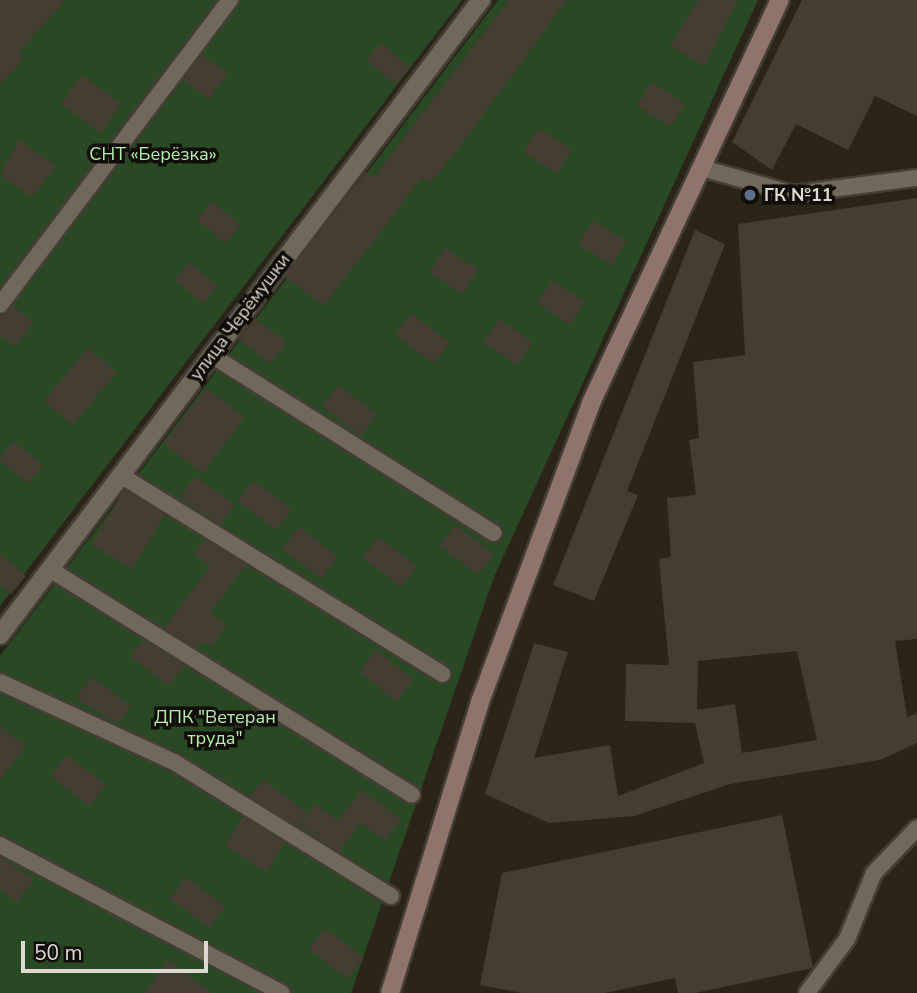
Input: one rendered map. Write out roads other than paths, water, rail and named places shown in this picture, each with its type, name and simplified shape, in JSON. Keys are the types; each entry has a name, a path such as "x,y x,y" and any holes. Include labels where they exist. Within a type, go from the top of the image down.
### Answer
{"street":[{"name":"улица Черёмушки","path":"0,635 125,478 211,355 481,0"},
{"path":"390,993 529,562 591,403 780,0"}],"lane":[{"path":"0,305 230,0"},
{"path":"702,168 793,194 917,178"},
{"path":"211,355 494,533"},
{"path":"125,478 442,674"},
{"path":"51,570 412,795"},
{"path":"0,682 174,762 391,896"},
{"path":"807,993 847,939 874,873 917,828"},
{"path":"0,845 282,993"}],"place":[{"name":"ГК №11","path":"750,195"}],"park label":[{"name":"СНТ «Берёзка»","path":"153,154"},
{"name":"ДПК \"Ветеран труда\"","path":"215,728"}]}
